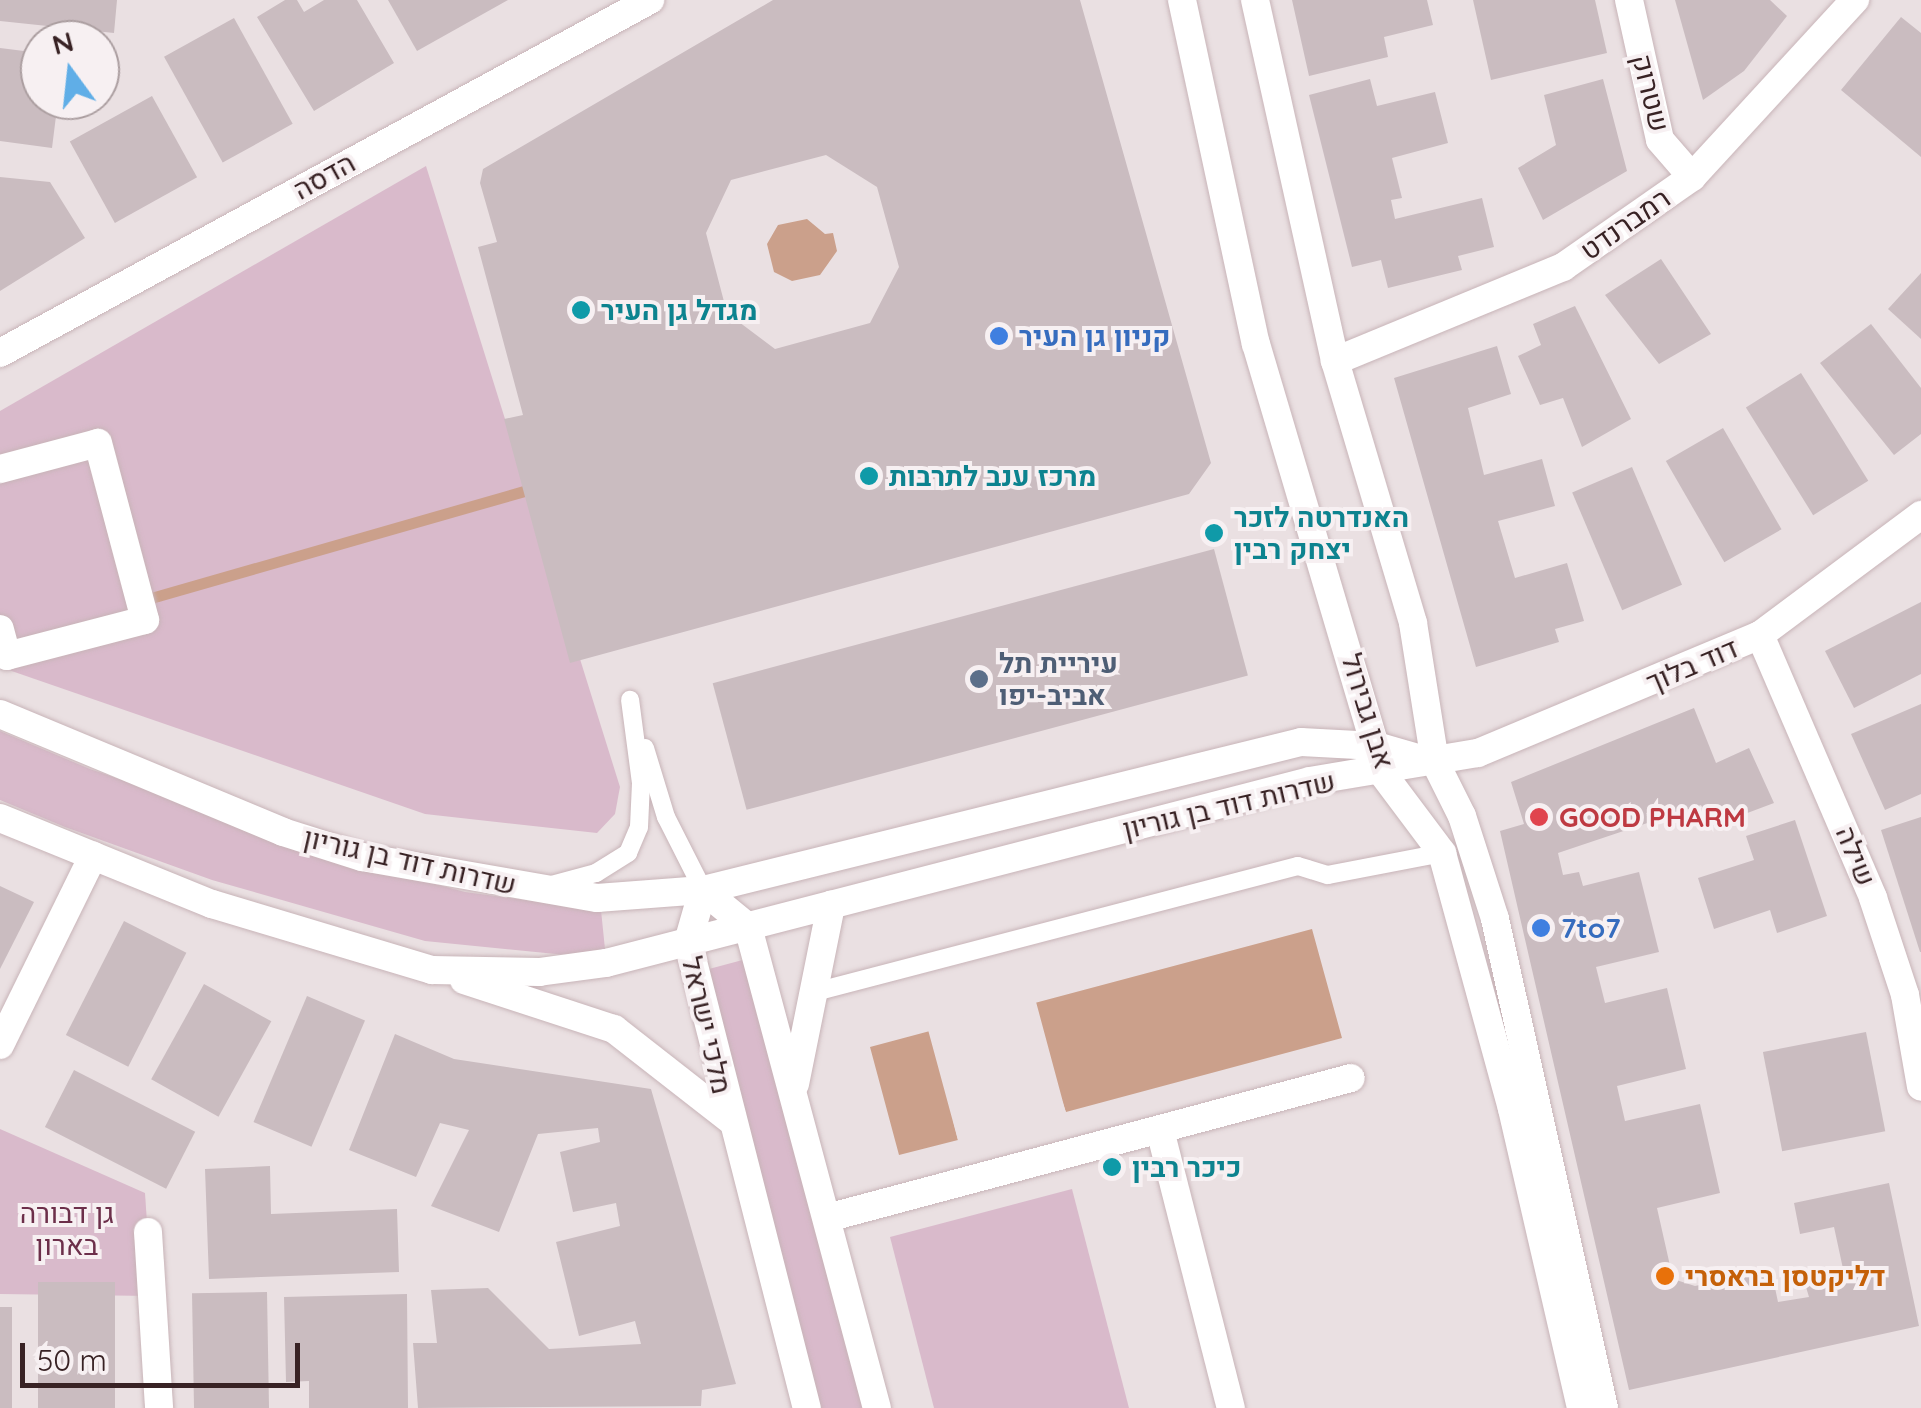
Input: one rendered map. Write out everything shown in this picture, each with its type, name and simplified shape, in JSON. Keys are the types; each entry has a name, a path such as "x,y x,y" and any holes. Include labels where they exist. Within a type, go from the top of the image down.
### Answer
{"street":[{"name":"הדסה","path":"0,353 650,0"},
{"name":"אבן גבירול","path":"1182,0 1256,344 1380,760 1442,853 1512,1108 1580,1408"},
{"name":"אבן גבירול","path":"1255,0 1335,362 1413,623 1434,762 1462,816 1494,919 1604,1408"},
{"name":"שטרוק","path":"1629,0 1660,140 1692,177"},
{"name":"רמברנדט","path":"1335,362 1563,267 1692,177 1855,0"},
{"path":"0,469 98,444 144,620 7,656 0,629"},
{"name":"דוד בלוך","path":"1434,762 1478,753 1760,635 1921,515"},
{"name":"שילה","path":"1760,635 1837,808 1913,994 1921,1087"},
{"name":"שדרות דוד בן גוריון","path":"0,714 283,832 362,856 597,898 703,890 1300,742 1380,760 1434,762"},
{"name":"שדרות דוד בן גוריון","path":"0,818 212,904 432,970 568,969 688,942 1380,760"},
{"path":"0,1044 94,856"},
{"path":"703,890 748,926 878,1408"},
{"name":"מלכי ישראל","path":"703,890 688,942 729,1118 807,1408"},
{"path":"793,1095 831,905"},
{"path":"432,970 614,1028 729,1118"},
{"path":"826,1218 1351,1078"},
{"path":"1160,1130 1230,1408"},
{"path":"148,1232 159,1408"}],"lane":[{"path":"537,889 596,873 628,853 639,826 640,783 630,700 666,817 703,890"},
{"path":"811,992 1298,866 1328,874 1442,853"}],"green space":[{"path":"426,166 620,787 615,814 597,833 425,814 0,667 0,411"},
{"path":"0,731 90,769 386,871 465,892 601,910 606,959 425,941 212,880 65,827 0,800"},
{"path":"750,958 870,1407 815,1408 698,972"},
{"name":"גן דבורה בארון","path":"0,1129 145,1193 152,1296 0,1294"},
{"path":"1072,1189 1129,1408 934,1408 890,1237"}],"shaded area":[{"path":"807,219 825,234 833,233 837,251 820,275 792,281 774,272 767,244 778,225"},
{"path":"1312,929 1342,1038 1066,1112 1059,1092 953,1120 958,1140 899,1155 870,1047"}],"pier":[{"path":"1035,998 1067,1117 1057,1098 959,1124 959,1144 927,1026"}],"building":[{"path":"0,0 117,0 115,20 0,21"},
{"path":"285,0 297,0 304,12 324,0 357,0 394,63 314,111 257,17"},
{"path":"388,0 508,0 417,51"},
{"name":"קניון גן העיר","path":"773,0 1080,0 1211,463 1189,494 570,663 504,419 523,415 478,247 497,242 480,183 483,169","holes":["826,155 877,187 899,267 870,323 775,349 727,313 706,233 731,180"]},
{"path":"1292,0 1427,0 1433,25 1384,37 1388,57 1309,76"},
{"path":"1473,0 1595,0 1607,53 1491,80"},
{"path":"1675,0 1770,0 1787,16 1744,71 1703,100"},
{"path":"1901,17 1921,33 1921,157 1841,90"},
{"path":"234,18 293,124 223,163 164,57"},
{"path":"0,48 20,50 20,120 56,120 52,148 0,141"},
{"path":"1370,79 1377,106 1435,92 1448,143 1392,158 1402,198 1391,200 1395,219 1482,198 1494,247 1458,256 1462,270 1388,288 1381,260 1352,267 1309,95"},
{"path":"1603,79 1627,171 1543,220 1518,168 1556,145 1544,95"},
{"path":"152,96 197,177 115,223 70,142 109,120 120,120 120,114"},
{"path":"0,177 50,182 85,238 0,291"},
{"path":"1661,259 1711,334 1659,364 1605,295"},
{"path":"1921,273 1921,339 1888,309"},
{"path":"1575,306 1631,419 1582,447 1563,398 1540,405 1518,356 1541,345 1533,324"},
{"path":"1871,324 1921,388 1921,434 1894,455 1820,363"},
{"path":"1497,346 1511,394 1468,408 1484,475 1542,459 1555,506 1498,521 1515,578 1567,563 1584,621 1555,629 1559,642 1476,667 1394,378"},
{"path":"1801,373 1868,481 1813,515 1746,407"},
{"path":"1723,428 1782,529 1724,562 1666,461"},
{"path":"1632,467 1682,585 1622,610 1572,492"},
{"name":"עיריית תל אביב-יפו","path":"1214,549 1248,676 747,810 713,683"},
{"path":"1921,602 1921,674 1854,708 1825,651"},
{"path":"1921,704 1921,794 1885,810 1851,734"},
{"path":"1694,708 1716,763 1749,748 1774,803 1710,827 1701,805 1558,853 1563,875 1579,872 1583,886 1639,872 1659,952 1596,967 1605,1003 1667,988 1686,1069 1617,1086 1625,1121 1700,1104 1720,1193 1657,1208 1673,1279 1695,1286 1771,1269 1778,1302 1809,1297 1806,1287 1845,1278 1834,1227 1800,1234 1794,1203 1889,1183 1919,1326 1629,1390 1500,831 1524,824 1511,782"},
{"path":"1921,817 1921,952 1920,952 1881,830"},
{"path":"1795,820 1827,916 1777,933 1770,910 1714,929 1698,878 1754,860 1746,836"},
{"path":"0,886 34,902 0,969"},
{"path":"124,921 186,953 128,1067 66,1035"},
{"path":"204,984 271,1021 219,1117 151,1079"},
{"path":"307,996 365,1021 311,1147 253,1122"},
{"path":"1866,1032 1885,1131 1782,1151 1763,1052"},
{"path":"395,1034 454,1059 651,1089 736,1384 702,1390 701,1406 418,1408 413,1343 437,1343 431,1290 488,1288 549,1349 641,1344 635,1321 579,1336 556,1242 620,1226 616,1203 573,1212 560,1152 600,1142 598,1128 538,1134 499,1232 431,1206 469,1130 440,1123 416,1177 349,1150"},
{"path":"74,1070 195,1132 166,1189 45,1127"},
{"path":"270,1166 271,1214 397,1209 399,1272 209,1279 205,1169"},
{"path":"38,1282 115,1282 115,1408 38,1408"},
{"path":"267,1292 269,1408 194,1408 192,1293"},
{"path":"407,1294 408,1408 309,1408 309,1381 286,1382 284,1297"},
{"path":"0,1307 12,1307 12,1408 0,1408"}],"waterway":[{"path":"144,600 524,491"}],"place":[{"name":"מגדל גן העיר","path":"581,310"},
{"name":"קניון גן העיר","path":"999,336"},
{"name":"מרכז ענב לתרבות","path":"869,476"},
{"name":"האנדרטה לזכר יצחק רבין","path":"1214,533"},
{"name":"עיריית תל אביב-יפו","path":"979,679"},
{"name":"GOOD PHARM","path":"1539,817"},
{"name":"7to7","path":"1541,928"},
{"name":"כיכר רבין","path":"1112,1167"},
{"name":"דליקטסן בראסרי","path":"1665,1276"}]}
